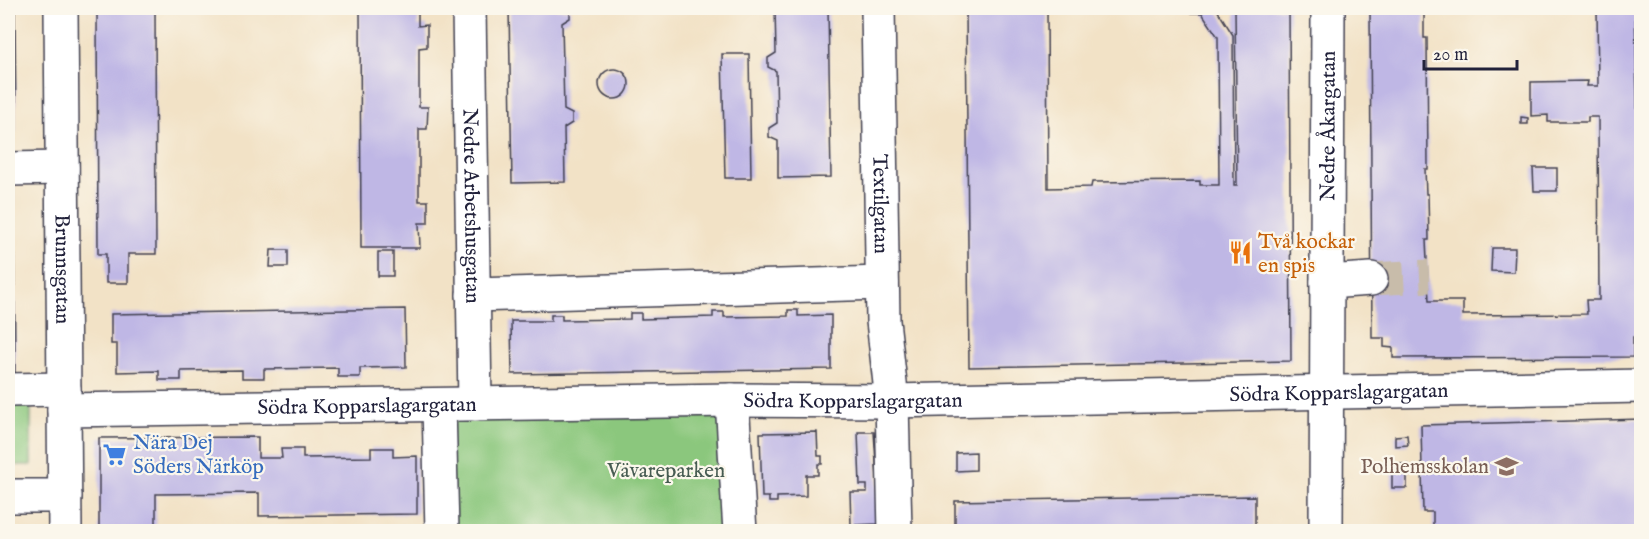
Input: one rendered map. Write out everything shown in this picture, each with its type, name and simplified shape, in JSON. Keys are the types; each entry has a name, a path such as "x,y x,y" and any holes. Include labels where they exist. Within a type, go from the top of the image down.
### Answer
{"street":[{"name":"Brunnsgatan","path":"61,8 65,531"},
{"name":"Nedre Arbetshusgatan","path":"469,8 475,404"},
{"name":"Textilgatan","path":"878,8 883,321 892,401 895,531"},
{"name":"Nedre Åkargatan","path":"1326,531 1328,8"},
{"path":"8,169 62,168"},
{"path":"1327,282 1371,279"},
{"path":"473,295 882,283"},
{"name":"Södra Kopparslagargatan","path":"8,390 64,400 439,405 732,400 892,401 1641,386"},
{"path":"732,400 740,531"},
{"path":"439,405 442,531"},
{"path":"8,495 65,496"}],"green space":[{"path":"8,405 31,405 31,465 8,465"},
{"name":"Vävareparken","path":"725,408 731,531 453,531 447,413"}],"building":[{"path":"8,8 15,8 16,132 8,132"},
{"path":"97,8 155,8 156,254 128,254 128,283 106,283 106,254 98,254"},
{"path":"360,8 418,8 418,26 427,25 427,47 419,48 419,107 428,107 427,129 419,129 419,201 428,201 428,223 419,223 420,248 361,248"},
{"path":"509,8 570,9 570,18 562,23 564,110 572,114 572,123 564,128 565,182 512,183"},
{"path":"775,8 828,8 831,177 778,178 778,141 769,137 769,128 777,123 776,71 768,67 768,58 776,53"},
{"path":"966,8 1047,8 1048,188 1091,187 1092,182 1200,181 1200,185 1219,185 1218,37 1202,13 1191,13 1191,8 1216,8 1233,35 1234,185 1237,185 1235,8 1289,8 1291,361 969,367"},
{"path":"1370,8 1427,8 1427,13 1424,12 1424,38 1427,38 1428,169 1425,169 1426,194 1428,194 1429,240 1426,240 1429,301 1463,301 1463,315 1587,314 1586,300 1599,300 1598,117 1588,117 1588,122 1548,122 1548,115 1531,116 1531,82 1588,81 1587,86 1598,86 1597,8 1635,8 1642,337 1633,337 1633,357 1393,358 1393,348 1384,347 1384,338 1372,338"},
{"path":"722,54 749,54 751,178 725,178"},
{"path":"614,69 620,70 628,78 628,90 620,98 614,99 608,98 600,90 599,84 600,78 608,70"},
{"path":"1521,117 1528,118 1528,124 1521,124"},
{"path":"1533,168 1557,168 1557,191 1534,191"},
{"path":"8,187 14,187 15,383 8,383"},
{"path":"1492,248 1515,248 1514,272 1491,271"},
{"path":"271,250 288,250 288,267 270,267"},
{"path":"378,252 393,252 393,276 378,276"},
{"path":"405,309 406,367 360,368 360,377 338,377 338,368 264,369 264,378 242,378 242,370 181,371 181,380 159,380 159,371 117,372 117,344 111,344 111,314"},
{"path":"788,310 798,310 798,316 831,315 831,369 512,374 511,321 551,321 551,315 562,315 562,320 630,319 630,313 641,313 641,319 713,317 713,312 724,312 724,317 788,316"},
{"name":"Polhemsskolan","path":"1642,419 1642,532 1433,532 1433,512 1423,512 1421,425"},
{"path":"817,432 818,456 822,456 822,464 818,464 818,475 806,475 806,496 777,497 777,502 769,502 769,497 762,497 760,433"},
{"path":"858,432 874,432 880,524 851,525 850,492 867,492 867,485 860,485"},
{"path":"1407,435 1408,445 1395,446 1395,436"},
{"path":"258,437 258,458 282,458 281,449 303,449 303,458 371,457 371,448 393,448 393,457 417,456 417,514 259,516 259,493 156,494 156,532 99,532 99,438"},
{"path":"976,452 976,470 956,471 956,453"},
{"path":"1392,464 1407,464 1407,488 1392,488"},
{"path":"1255,496 1255,532 955,532 955,501"}],"tunnel":[{"path":"1371,279 1429,276"}],"place":[{"name":"Två kockar en spis","path":"1240,253"},
{"name":"Nära Dej Söders Närköp","path":"115,454"},
{"name":"Polhemsskolan","path":"1507,466"}]}
